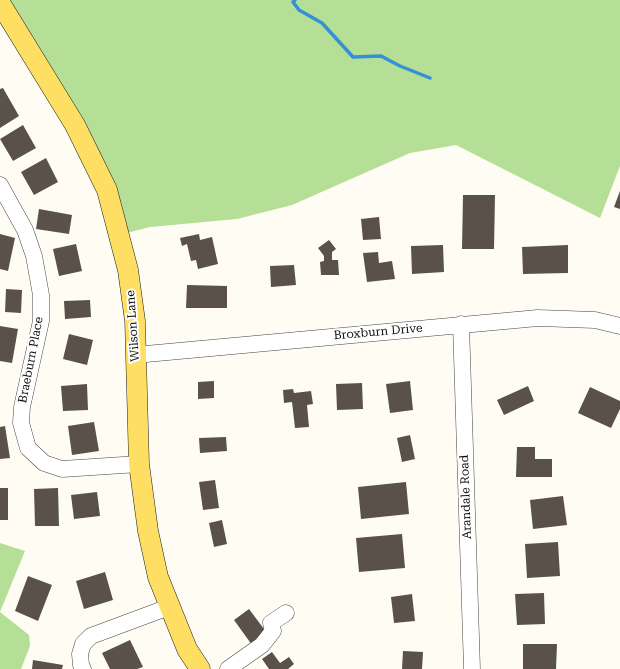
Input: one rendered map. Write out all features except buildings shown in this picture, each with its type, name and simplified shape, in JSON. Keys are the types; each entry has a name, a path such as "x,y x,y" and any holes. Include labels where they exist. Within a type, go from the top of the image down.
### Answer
{"main road":[{"name":"Wilson Lane","path":"3,13 75,125 106,190 128,270 135,321 139,464 148,531 158,577 169,607 187,649 200,669"}],"street":[{"name":"Braeburn Place","path":"0,185 27,237 34,256 41,295 41,321 22,406 22,423 28,448 44,463 62,469 139,464"},
{"name":"Broxburn Drive","path":"135,355 538,318 595,320 620,326"},
{"name":"Arandale Road","path":"460,324 472,669"},
{"path":"83,669 80,654 83,644 91,636 169,607"},
{"path":"228,669 262,645 273,631 271,623 286,614"}],"green space":[{"path":"0,0 620,0 620,166 600,218 456,145 410,153 292,205 237,219 150,227 119,235 107,190"},
{"path":"0,543 25,551 0,612"},
{"path":"0,612 29,635 30,646 21,669 0,669"}],"waterway":[{"path":"295,0 293,2 299,10 322,23 353,57 381,56 400,66 430,78"}]}
